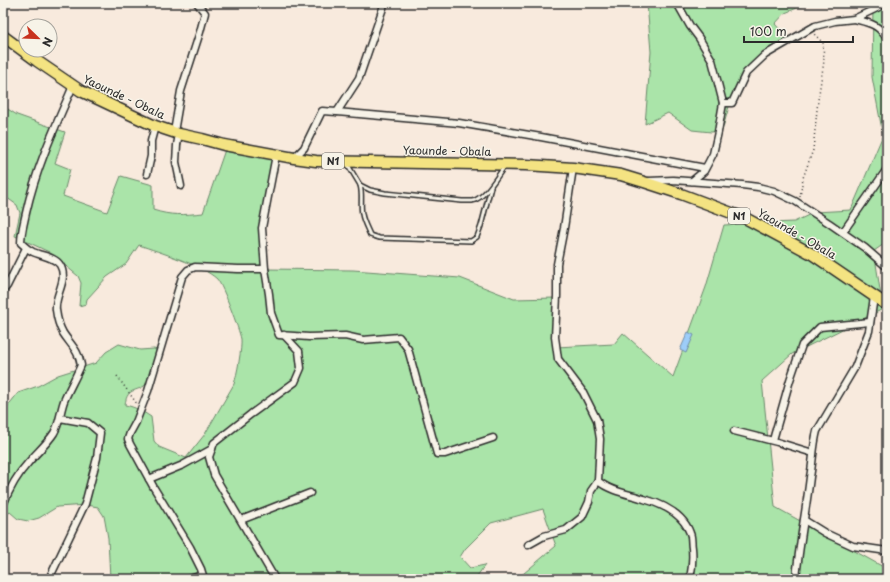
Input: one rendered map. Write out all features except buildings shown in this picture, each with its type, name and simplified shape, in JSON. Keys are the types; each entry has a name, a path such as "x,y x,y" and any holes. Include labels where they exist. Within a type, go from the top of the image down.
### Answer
{"highway":[{"name":"Yaounde - Obala","path":"3,36 73,86 92,97 155,126 224,145 316,161 506,164 573,168 621,175 681,194 745,218 812,254 887,305"}],"street":[{"path":"181,186 176,162 181,91 205,12 197,3"},
{"path":"336,112 359,78 384,3"},
{"path":"677,3 712,60 724,103 713,154 704,171 692,181"},
{"path":"724,103 732,103 746,73 765,54 815,26 835,21 854,19 879,7 882,3"},
{"path":"854,19 876,25 887,38"},
{"path":"3,505 18,475 44,446 54,432 64,403 81,365 77,352 63,332 57,319 55,307 64,272 60,264 55,260 33,252 21,243 21,235 32,188 41,161 73,86"},
{"path":"294,158 304,148 322,112 336,112 459,124 541,137 705,168"},
{"path":"147,174 151,156 151,141 155,126"},
{"path":"276,155 262,228 265,269 270,294 271,313 279,335 309,337 346,336 363,340 399,337 408,349 437,454 445,454 493,438"},
{"path":"528,546 544,536 566,530 582,517 589,502 591,490 598,481 600,439 597,420 583,392 558,359 556,337 557,264 573,168"},
{"path":"843,232 887,170"},
{"path":"644,182 673,180 692,181 758,187 774,191 798,203 843,232 887,267"},
{"path":"3,291 26,248"},
{"path":"190,579 203,577 201,569 128,439 143,405 182,277 188,270 195,267 265,269"},
{"path":"796,579 817,431 855,367 869,331 874,297"},
{"path":"772,440 802,345 820,328 870,322"},
{"path":"276,579 214,475 209,457 214,444 251,414 295,382 301,368 299,351 284,335"},
{"path":"49,579 85,504 97,458 100,433 88,423 60,418"},
{"path":"734,431 772,440 813,454"},
{"path":"149,478 183,465 212,449"},
{"path":"598,481 604,486 644,498 666,508 681,518 690,533 693,556 690,579"},
{"path":"241,520 310,493"},
{"path":"804,520 825,533 853,546 887,551"}],"lane":[{"path":"346,161 360,185 362,192 362,213 370,235 379,238 470,241 477,237 491,187"},
{"path":"360,185 370,190 385,193 474,201 491,187 506,164"}],"path":[{"path":"798,203 803,178 813,150 824,61 823,43 808,31"},
{"path":"118,376 136,404 143,405"}],"green space":[{"path":"647,3 809,3 785,13 775,24 791,42 767,54 747,73 730,103 722,131 711,132 692,130 668,113 645,124 651,52"},
{"path":"867,3 887,3 887,242 874,251 883,309 792,354 762,381 775,507 887,569 887,579 517,579 556,546 543,509 491,523 465,549 460,557 470,568 485,565 475,579 110,579 108,538 104,516 98,507 87,505 57,507 39,518 28,521 18,519 10,512 3,518 3,412 18,393 38,386 58,375 96,363 106,352 119,344 140,350 154,349 161,352 152,376 145,386 131,392 128,395 125,405 151,417 154,441 159,447 186,458 205,434 234,384 239,362 241,339 234,317 217,279 191,264 139,245 126,264 107,277 87,299 86,304 79,306 81,283 78,276 49,252 15,236 20,213 17,205 3,195 3,106 17,115 65,132 55,163 70,169 63,196 107,212 121,176 153,185 153,210 178,214 203,213 227,144 273,155 262,228 267,269 353,270 460,278 514,299 555,298 556,347 614,344 623,333 673,377 706,287 724,225 794,222 815,212 851,210 883,135 872,77 873,6"}],"water":[{"path":"688,332 694,335 686,353 680,350"}]}
